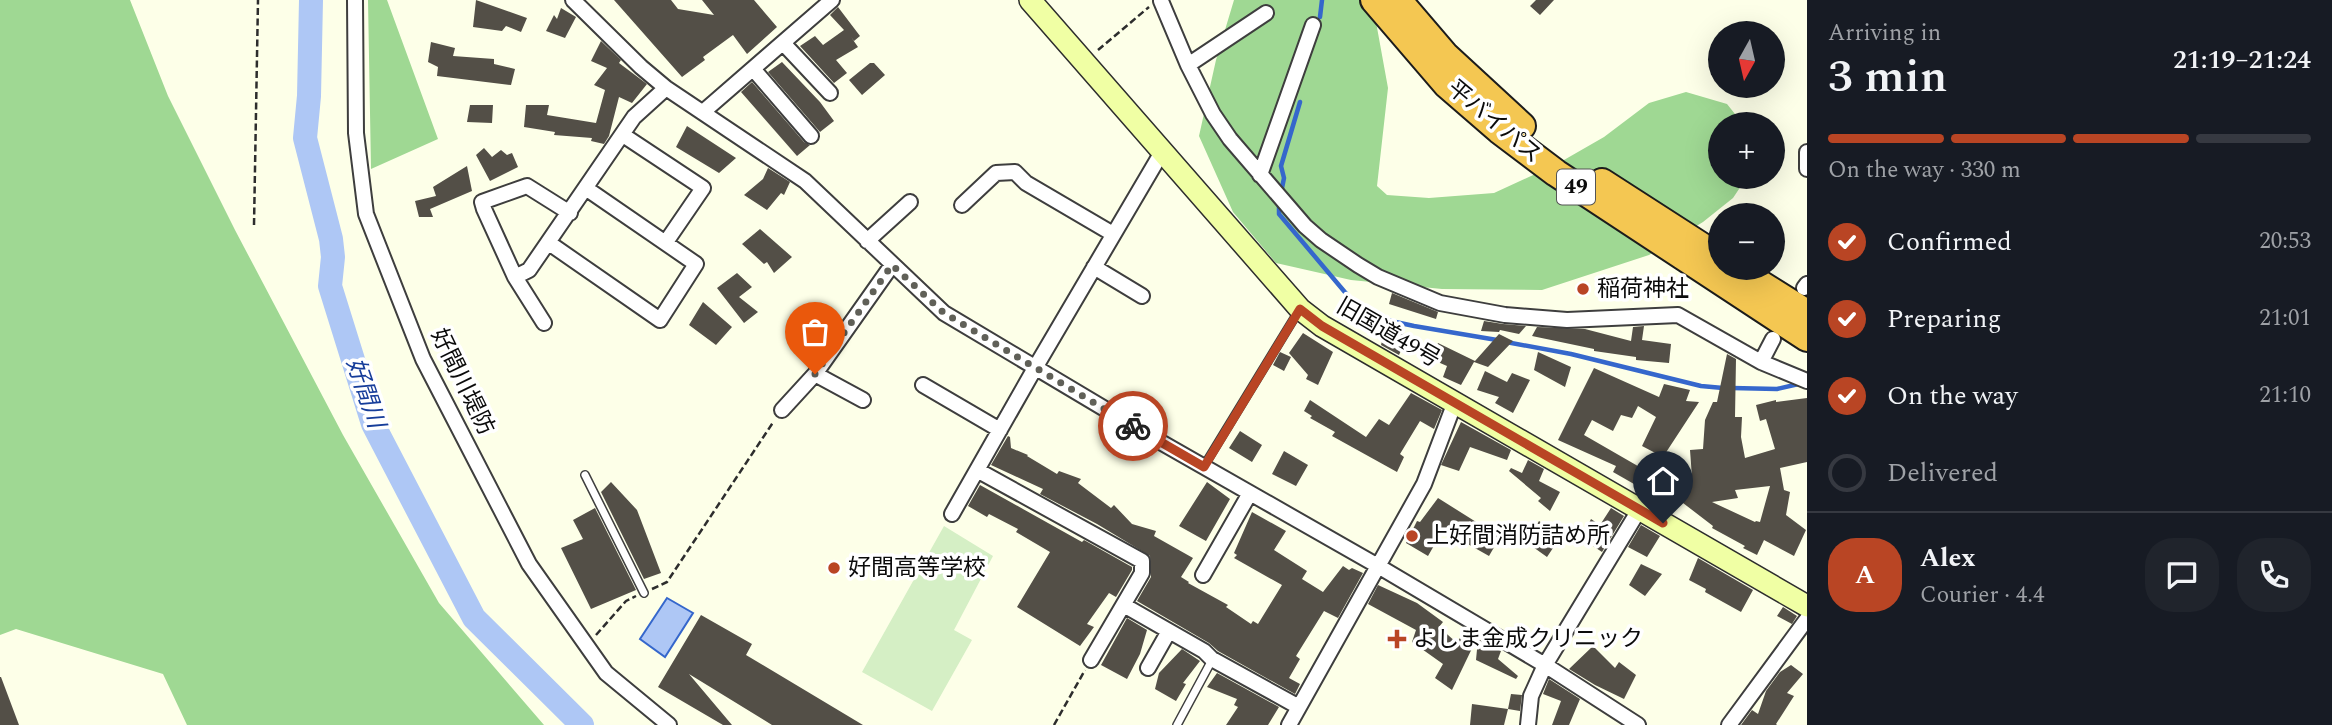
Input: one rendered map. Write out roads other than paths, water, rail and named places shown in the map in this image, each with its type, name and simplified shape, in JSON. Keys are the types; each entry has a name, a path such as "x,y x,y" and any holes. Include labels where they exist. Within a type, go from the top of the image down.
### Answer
{"highway":[{"name":"平バイパス","path":"1374,0 1447,85 1499,130 1556,173 1807,338"},
{"name":"平バイパス","path":"1398,0 1445,55 1513,118 1557,153 1708,250"},
{"path":"1767,280 1806,295"}],"street":[{"name":"好間川堤防","path":"355,0 356,133 366,214 430,371 529,564 606,673 669,725"},
{"path":"573,0 666,88 805,181 867,240 890,268 944,313 1545,665 1638,725"},
{"path":"704,112 832,0"},
{"name":"旧国道49号","path":"1030,0 1300,309 1322,326 1807,606"},
{"path":"1161,1 1188,65 1213,114 1230,139 1260,176 1321,240 1358,265 1440,303 1506,316 1545,319 1678,315 1761,362 1803,380"},
{"path":"1188,65 1266,13"},
{"path":"1260,176 1312,24"},
{"path":"784,44 830,93"},
{"path":"754,70 811,136"},
{"path":"515,277 529,270 634,117 666,88"},
{"path":"623,135 703,188 666,242"},
{"path":"952,514 1034,368 1162,152"},
{"path":"1807,152 1807,169"},
{"path":"962,205 996,173 1015,172 1026,183 1113,234"},
{"path":"544,323 515,277 482,202 527,186 569,213"},
{"path":"549,243 660,320 696,264 587,189"},
{"path":"867,240 910,202"},
{"path":"1094,267 1142,296"},
{"path":"782,410 815,374 890,268"},
{"path":"1761,362 1773,339"},
{"path":"815,374 863,400"},
{"path":"923,384 1000,430"},
{"path":"1289,725 1424,484 1455,402"},
{"path":"977,470 1142,561 1142,573 1091,660"},
{"path":"1203,575 1250,493"},
{"path":"1528,725 1531,696 1545,665 1639,510"},
{"path":"1127,607 1299,708"},
{"path":"1730,725 1807,619"},
{"path":"1148,668 1169,631"}],"lane":[{"path":"1204,467 1300,309"},
{"path":"585,475 644,593"},
{"path":"1177,725 1212,659"}],"water":[{"path":"667,598 693,613 665,657 640,639"}],"waterway":[{"name":"好間川","path":"311,0 309,96 305,138 331,239 333,257 330,286 373,424 474,618 582,725"},
{"path":"1320,17 1322,0"},
{"path":"1281,193 1284,178 1281,166 1300,102"},
{"path":"1279,201 1279,214 1349,297 1368,311 1391,321 1497,340"},
{"path":"1506,342 1571,354 1701,386 1723,388"},
{"path":"1732,388 1777,389 1803,383"}],"place":[{"name":"稲荷神社","path":"1583,289"},
{"name":"上好間消防詰め所","path":"1412,536"},
{"name":"好間高等学校","path":"834,568"},
{"name":"よしま金成クリニック","path":"1397,639"}]}
